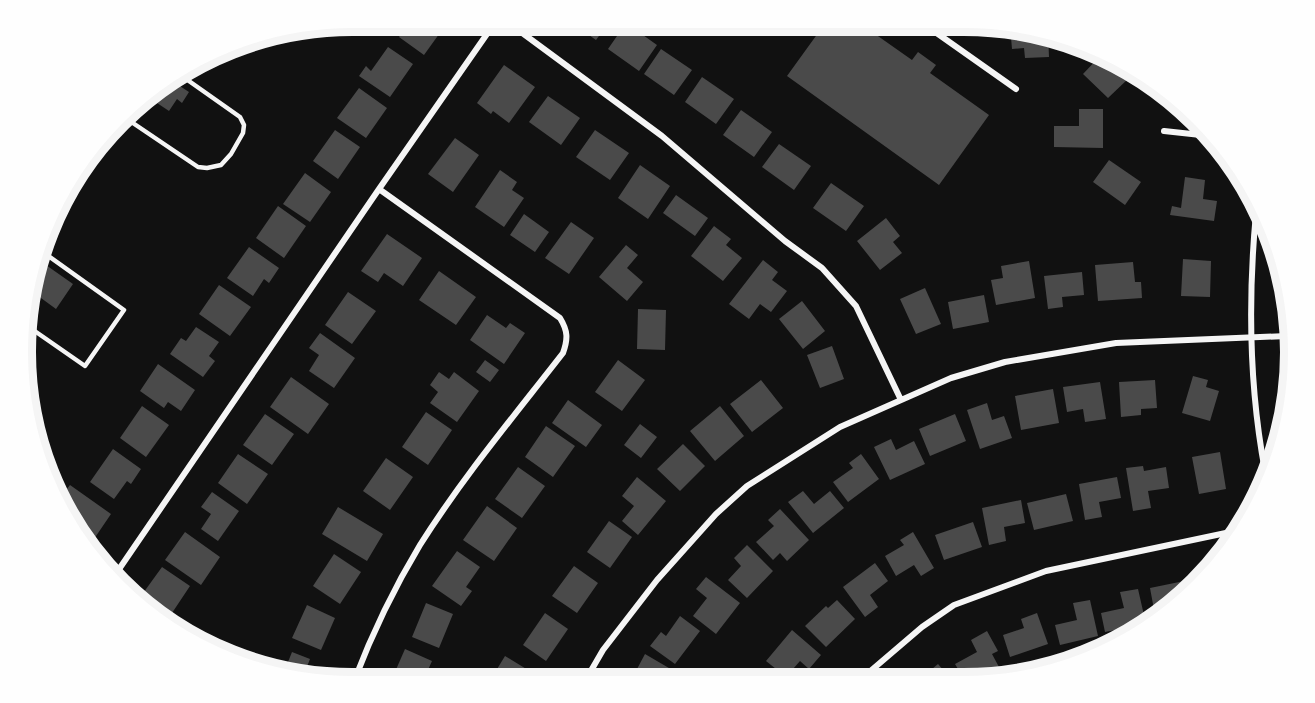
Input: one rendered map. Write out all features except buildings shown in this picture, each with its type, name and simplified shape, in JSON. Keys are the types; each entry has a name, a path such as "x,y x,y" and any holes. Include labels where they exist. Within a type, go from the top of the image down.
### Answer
{"street":[{"path":"119,571 489,31"},
{"path":"520,31 662,136 785,241 822,268 856,306 901,400"},
{"path":"934,31 1016,89"},
{"path":"1164,130 1198,134"},
{"path":"358,672 389,601 420,546 480,457 563,353 567,341 566,327 560,318 379,189"},
{"path":"1256,223 1251,280 1250,338 1264,462"},
{"path":"590,672 603,650 651,588 716,514 747,486 840,427 951,378 1005,363 1116,343 1283,336"},
{"path":"869,672 922,627 954,605 1046,571 1227,533"}],"lane":[{"path":"130,121 198,167 221,165 231,154 243,133 244,125 240,117 185,78"},
{"path":"32,329 85,366 124,310 47,254"}]}
